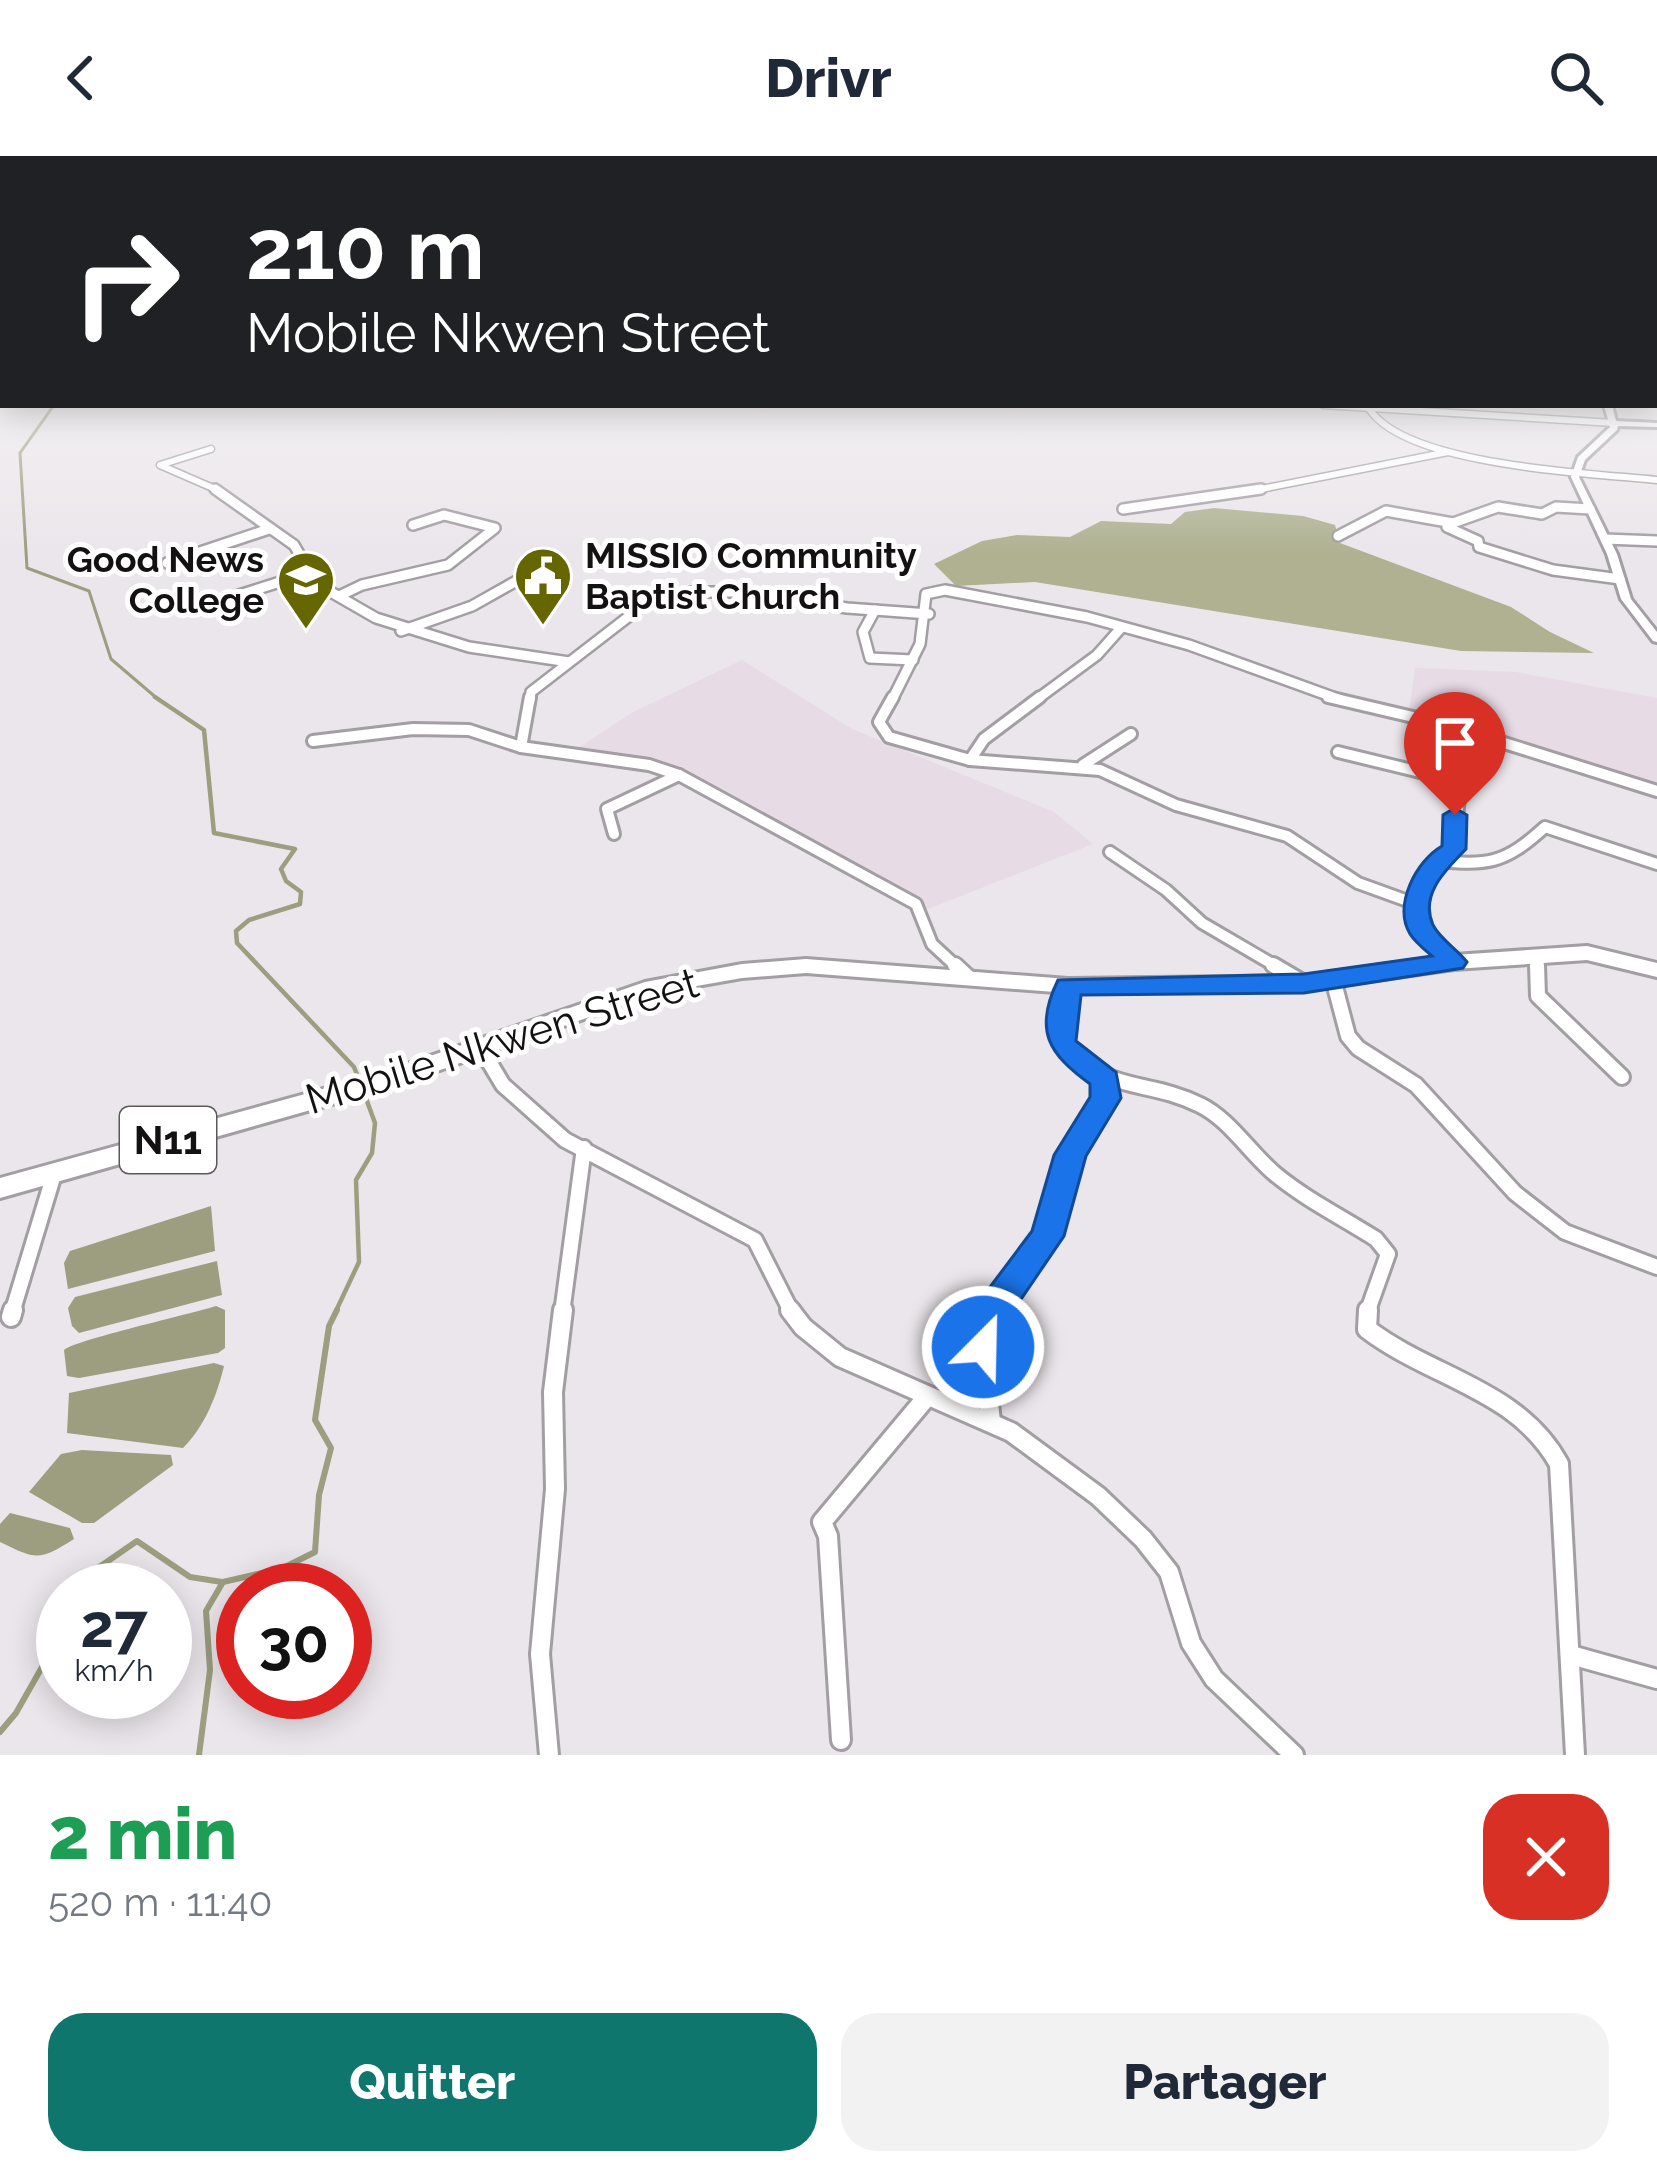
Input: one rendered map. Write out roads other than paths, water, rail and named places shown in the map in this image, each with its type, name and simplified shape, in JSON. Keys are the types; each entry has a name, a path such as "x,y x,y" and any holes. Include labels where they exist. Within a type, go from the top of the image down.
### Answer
{"highway":[{"name":"Mobile Nkwen Street","path":"0,1188 385,1081 697,977 806,966 1068,986 1304,983 1454,962 1587,952 1657,970"}],"street":[{"path":"1351,408 1470,408 1614,426 1657,425"},
{"path":"1534,408 1561,419"},
{"path":"1609,408 1614,426"},
{"path":"1370,410 1383,429 1448,452 1508,464 1657,480"},
{"path":"1574,469 1614,426"},
{"path":"211,449 160,465 231,496 232,505 298,550 308,573 368,617 400,631 499,654 569,662"},
{"path":"1124,509 1264,489 1448,452"},
{"path":"1574,469 1626,599 1657,639"},
{"path":"1590,509 1556,507 1542,514 1498,507 1447,526 1478,541 1477,546 1553,570 1620,580"},
{"path":"1338,536 1386,511 1453,523"},
{"path":"340,596 362,585 448,565 495,528 444,515 413,525"},
{"path":"167,563 269,529"},
{"path":"1605,539 1657,541"},
{"path":"400,631 472,606 552,561"},
{"path":"236,596 308,573"},
{"path":"1416,904 1358,884 1287,836 1176,805 1082,765 970,760 907,744 880,730 879,722 913,660 929,614 926,594 945,590 1067,611 1190,645 1314,694 1448,725 1657,790"},
{"path":"521,747 526,699 651,601 680,594 759,595 929,614"},
{"path":"875,610 863,632 870,658 913,660"},
{"path":"1642,621 1657,620"},
{"path":"970,760 984,739 1097,656 1121,628"},
{"path":"313,741 413,729 469,730 521,747 649,765 679,775 916,904 932,944 968,976"},
{"path":"1082,765 1131,734"},
{"path":"1338,752 1457,781"},
{"path":"1454,962 1421,931 1416,904 1434,861 1454,849 1462,766"},
{"path":"614,834 607,808 679,775"},
{"path":"1434,861 1488,865 1516,853 1545,827 1657,864"},
{"path":"1110,852 1166,890 1202,923 1304,983"},
{"path":"1537,955 1538,996 1622,1077"},
{"path":"1333,979 1348,1036 1358,1048 1416,1085 1515,1192 1565,1232 1657,1267"},
{"path":"1068,986 1062,1041 1068,1053 1105,1080 1206,1106 1277,1176 1376,1239 1388,1254 1365,1318 1366,1329 1488,1395 1553,1448 1559,1464 1575,1755"},
{"path":"482,1050 494,1075 521,1108 584,1148 755,1240 770,1258 785,1302 802,1327 870,1372 925,1399 991,1422 1048,1455 1154,1551 1178,1591 1193,1648 1216,1681 1294,1755"},
{"path":"991,1422 983,1347 988,1327 997,1306 1048,1236 1070,1155 1106,1098 1105,1080"},
{"path":"549,1755 538,1697 540,1619 556,1482 553,1381 579,1225 584,1148"},
{"path":"11,1317 56,1170"},
{"path":"841,1740 828,1535 822,1522 925,1399"},
{"path":"1571,1654 1657,1679"}],"waterway":[{"path":"52,408 20,453 27,568 89,591 111,659 157,699"},
{"path":"157,699 204,730 214,833 295,849 281,869 286,881 301,892 300,904 249,920 236,931 237,943 354,1067 360,1082"},
{"path":"335,1313 359,1262 356,1180 372,1153 375,1123 364,1093"},
{"path":"199,1755 210,1670 206,1611 223,1582 283,1568 315,1552 319,1495 331,1448 315,1420 329,1326 337,1310"},
{"path":"105,1563 137,1541 169,1563"},
{"path":"192,1577 216,1581"},
{"path":"0,1732 36,1678"}],"place":[{"name":"MISSIO Community Baptist Church","path":"543,627"},
{"name":"Good News College","path":"306,631"}]}
